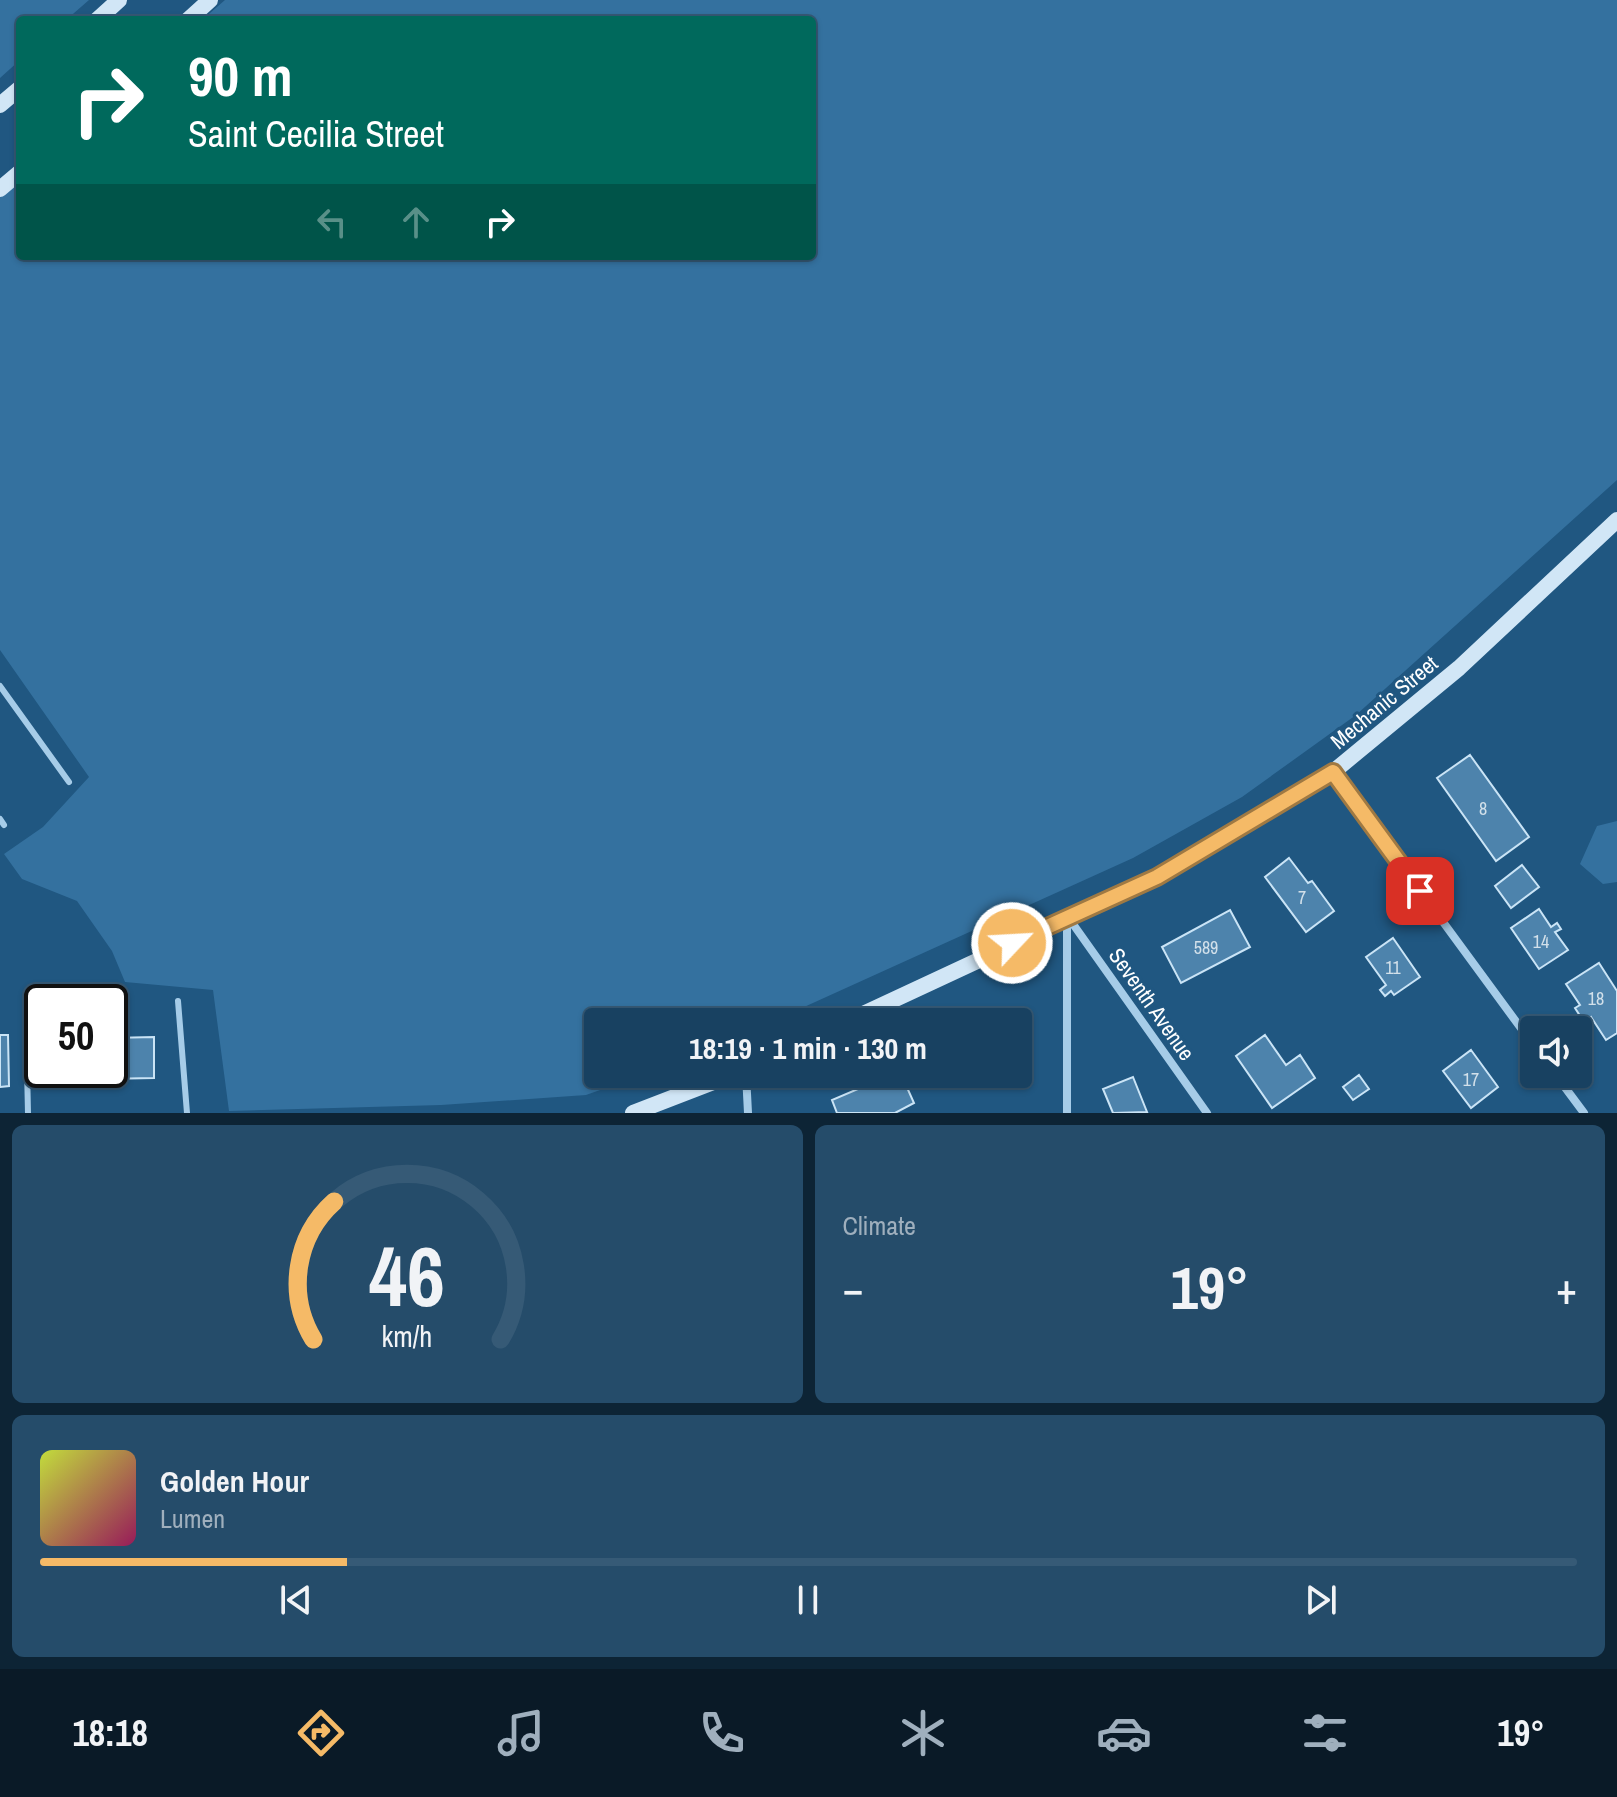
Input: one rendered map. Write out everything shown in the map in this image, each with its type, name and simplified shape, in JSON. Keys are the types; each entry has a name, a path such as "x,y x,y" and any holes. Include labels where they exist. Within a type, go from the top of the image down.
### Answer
{"main road":[{"path":"101,16 119,0"},
{"path":"192,16 210,0"},
{"path":"0,105 16,91"},
{"path":"0,189 16,175"},
{"name":"Mechanic Street","path":"875,1008 1157,877 1333,772 1459,668 1617,520"},
{"path":"633,1113 698,1088"}],"street":[{"path":"1333,772 1520,1027"},
{"path":"1067,917 1067,1113"},
{"name":"Seventh Avenue","path":"1067,917 1207,1113"},
{"path":"747,1088 748,1113"},
{"path":"1565,1088 1584,1113"}],"lane":[{"path":"0,686 69,782"},
{"path":"178,1001 187,1113"},
{"path":"27,1088 28,1113"}],"shaded area":[{"path":"0,0 89,0 71,16 16,16 16,64 0,78"},
{"path":"225,0 1617,0 1617,480 1356,715 1242,797 1133,858 802,1008 584,1008 584,1088 606,1088 586,1095 441,1105 229,1111 213,990 125,982 112,951 77,901 22,879 4,854 43,827 89,777 0,650 0,197 16,183 16,260 816,260 816,16 207,16"},
{"path":"1617,821 1617,882 1603,884 1580,864 1597,826"}],"building":[{"path":"1470,755 1529,837 1496,861 1437,778"},
{"path":"1289,858 1308,883 1312,881 1334,911 1306,932 1265,877"},
{"path":"1522,865 1539,887 1511,908 1495,886"},
{"path":"1539,909 1551,927 1557,923 1561,929 1555,932 1568,950 1539,969 1511,928"},
{"path":"1230,910 1250,947 1181,983 1162,947"},
{"path":"1393,938 1420,977 1394,995 1391,991 1385,996 1380,990 1386,985 1366,957"},
{"path":"1599,963 1617,991 1617,1033 1606,1040 1592,1016 1580,1016 1575,1008 1580,1005 1566,984"},
{"path":"0,1035 8,1035 9,1086 0,1087"},
{"path":"1265,1035 1286,1065 1300,1055 1315,1078 1272,1108 1236,1056"},
{"path":"154,1037 154,1078 128,1079 128,1038"},
{"path":"1471,1050 1498,1087 1471,1108 1443,1071"},
{"path":"1359,1075 1369,1089 1353,1100 1343,1087"},
{"path":"1133,1077 1147,1112 1113,1113 1103,1089"},
{"path":"860,1088 907,1088 914,1103 895,1113 837,1113 832,1100"}],"route":[{"path":"1012,943 1157,877 1333,772 1420,891"}]}
